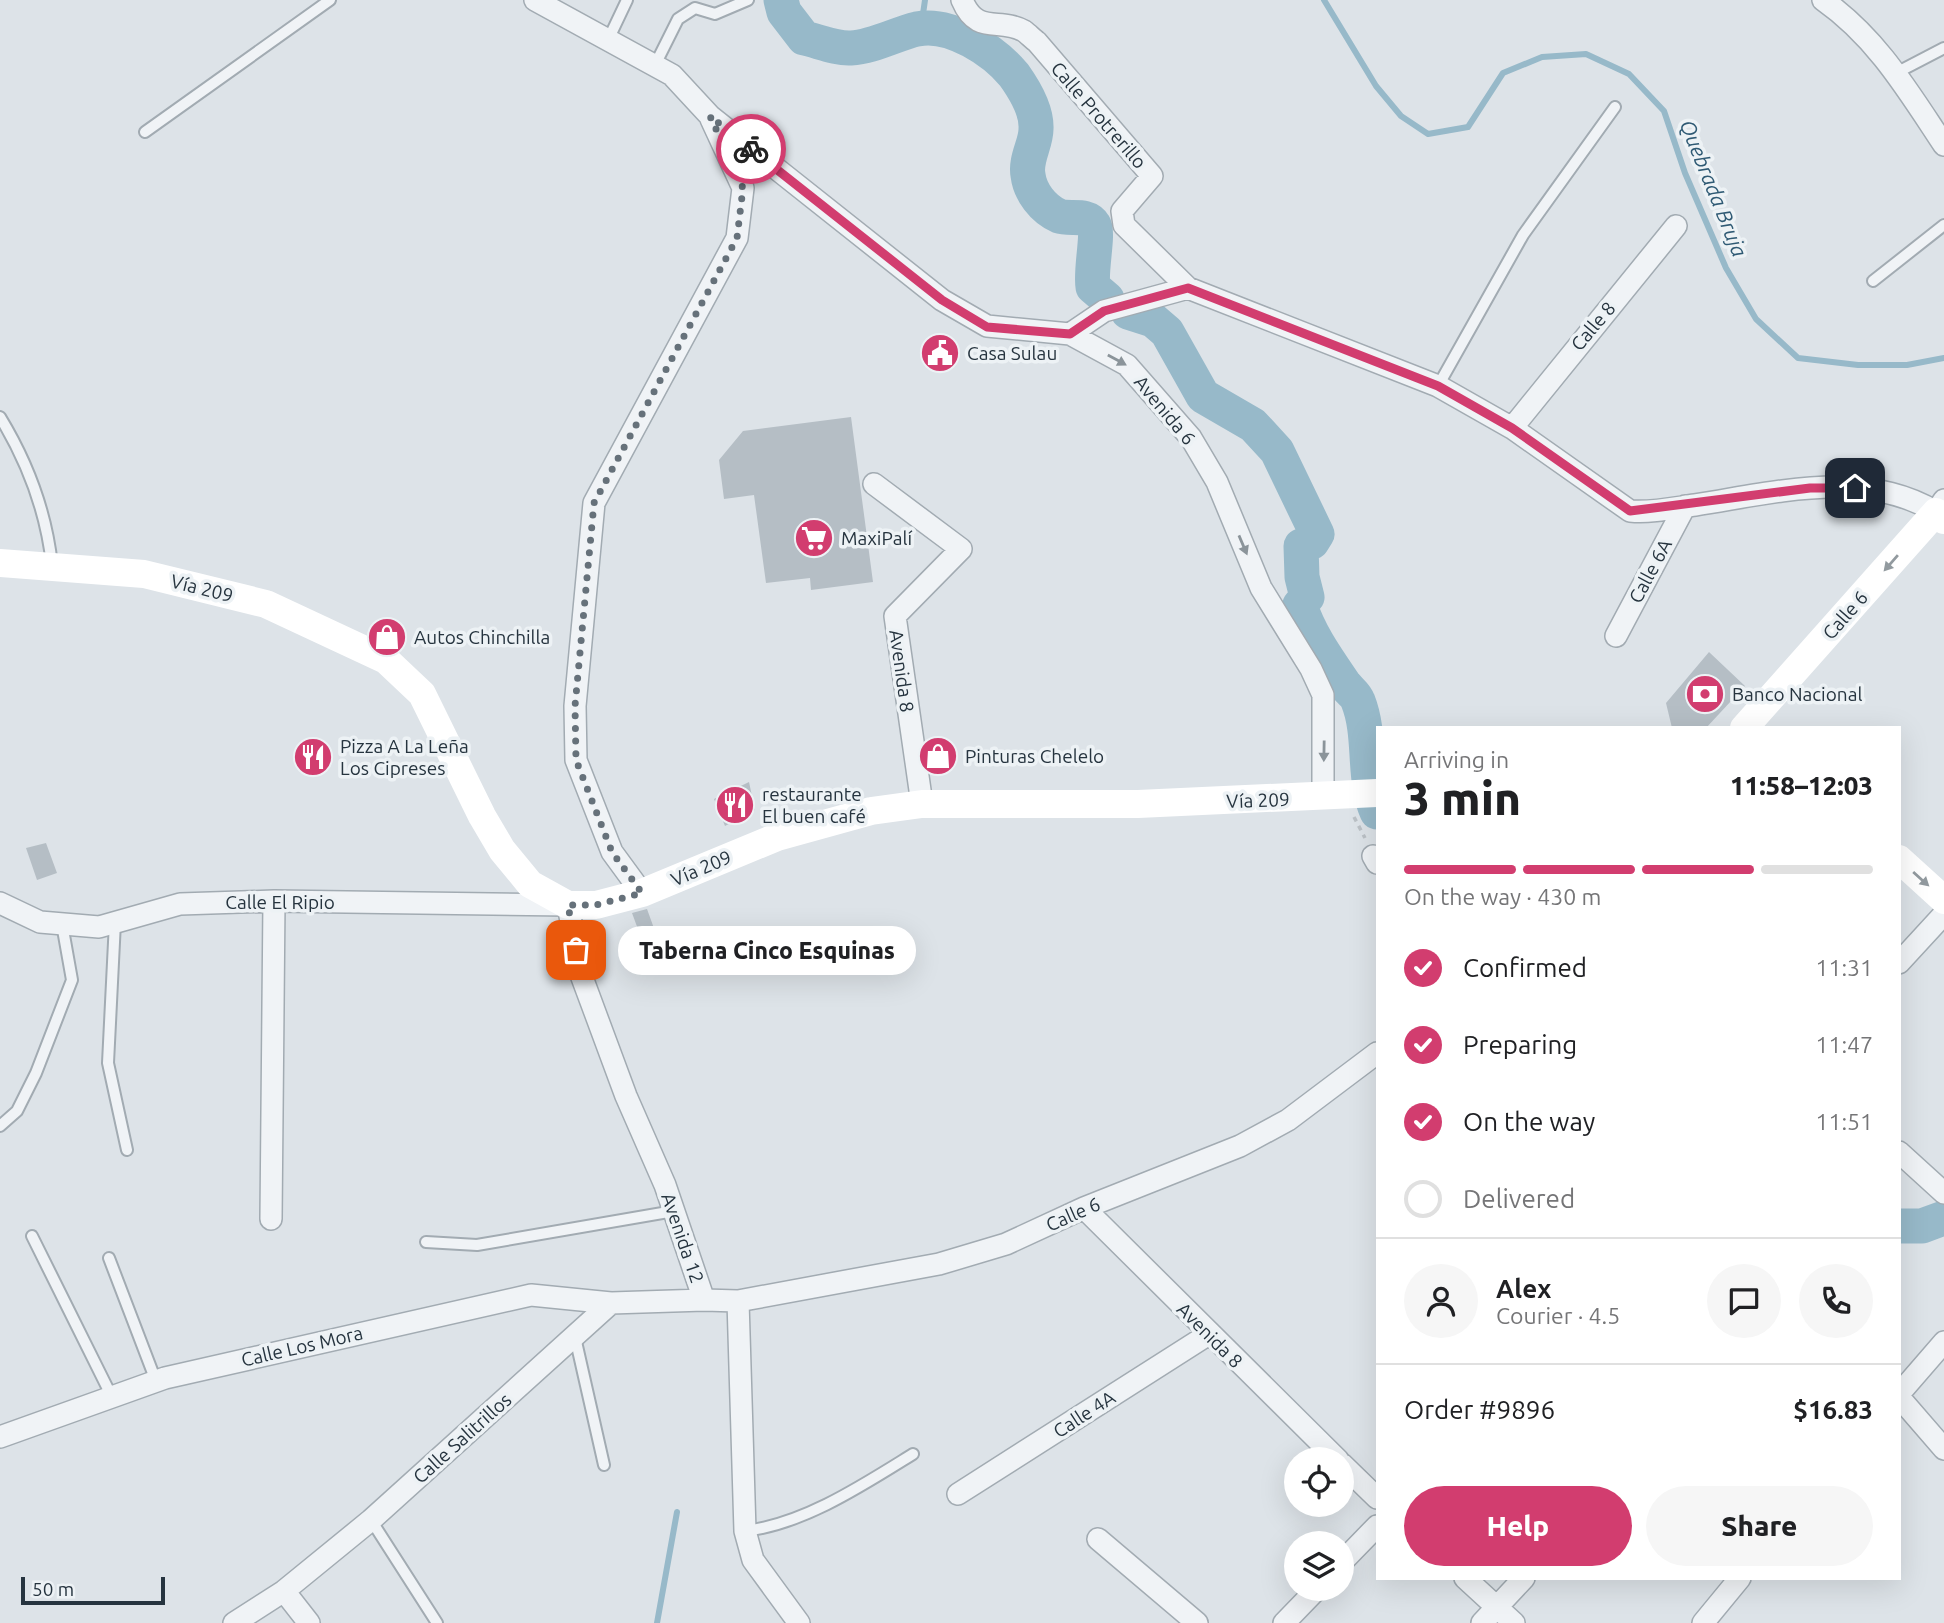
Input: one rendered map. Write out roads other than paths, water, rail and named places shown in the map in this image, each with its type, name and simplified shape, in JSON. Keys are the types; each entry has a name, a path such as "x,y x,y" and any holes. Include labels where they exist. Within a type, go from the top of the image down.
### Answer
{"main road":[{"name":"Calle 6","path":"1750,726 1941,511"},
{"name":"Vía 209","path":"0,563 144,574 267,604 386,660 422,694 482,816 502,850 530,884 568,905 596,905 642,893 777,837 871,811 922,804 1138,804 1351,795"},
{"path":"1901,861 1944,900"}],"street":[{"path":"535,0 609,38 672,75 710,116 743,188 737,238 594,503 575,706 576,760 612,852 642,893"},
{"name":"Calle Protrerillo","path":"962,0 965,9 982,24 1023,31 1037,42 1152,176 1122,211 1124,225 1188,288"},
{"path":"1823,0 1860,30 1896,73 1944,145"},
{"name":"Avenida 6","path":"710,116 942,300 987,327 1070,334 1127,365 1191,439 1217,482 1261,588 1311,669 1323,695 1351,795"},
{"name":"Calle 8","path":"1512,428 1676,226"},
{"path":"1070,334 1104,311 1188,288 1438,386 1512,428 1621,507 1639,512 1810,488 1878,488 1915,499 1941,511"},
{"name":"Avenida 8","path":"874,484 961,549 895,616 922,804"},
{"name":"Calle 6A","path":"1616,636 1685,506"},
{"path":"271,1219 274,901"},
{"name":"Calle El Ripio","path":"0,904 40,922 99,927 180,904 274,901 568,905"},
{"name":"Avenida 12","path":"568,905 580,972 674,1211 704,1300 738,1301"},
{"path":"1901,961 1944,914"},
{"name":"Calle 6","path":"738,1301 939,1264 1006,1244 1084,1208 1240,1146 1288,1120 1376,1054"},
{"path":"1901,1154 1944,1193"},
{"name":"Avenida 8","path":"1084,1208 1325,1447"},
{"name":"Calle Los Mora","path":"0,1437 156,1381 531,1295 611,1303"},
{"path":"611,1303 704,1300"},
{"path":"738,1301 745,1531 753,1560 799,1623"},
{"name":"Calle Salitrillos","path":"234,1623 284,1591 371,1520 611,1303"},
{"name":"Calle 4A","path":"958,1494 1209,1334"},
{"path":"1901,1394 1944,1342"},
{"path":"1901,1398 1944,1449"},
{"path":"1354,1476 1376,1497"},
{"path":"1354,1550 1376,1527"},
{"path":"1098,1539 1197,1623"},
{"path":"1467,1580 1514,1623"},
{"path":"1482,1623 1522,1580"},
{"path":"1703,1623 1738,1580"},
{"path":"284,1591 309,1623"},
{"path":"1284,1623 1305,1601"}],"lane":[{"path":"145,132 330,0"},
{"path":"609,38 627,0"},
{"path":"655,65 678,19 695,8 715,14 748,0"},
{"path":"1896,73 1944,48"},
{"path":"1438,386 1522,235 1615,107"},
{"path":"1873,281 1944,225"},
{"path":"0,417 18,444 34,483 48,529 52,566"},
{"path":"115,922 108,1063 127,1150"},
{"path":"0,1126 17,1111 36,1073 72,979 62,924"},
{"path":"426,1242 477,1245 674,1211"},
{"path":"32,1236 111,1397"},
{"path":"109,1258 156,1381"},
{"path":"575,1337 604,1465"},
{"path":"745,1531 764,1529 806,1512 874,1478 914,1454"},
{"path":"371,1520 437,1623"}],"waterway":[{"path":"781,0 784,12 804,38 851,48 917,29 930,28 971,40 1005,66 1022,87 1036,122 1036,135 1027,169 1031,188 1053,213 1063,217 1087,219 1094,225 1096,236 1093,287 1107,299"},
{"path":"921,28 925,0"},
{"name":"Quebrada Bruja","path":"1324,0 1376,86 1401,116 1428,134 1468,127 1503,73 1542,57 1586,54 1629,74 1664,111 1685,173 1726,268 1756,319 1798,358 1858,365 1907,365 1944,358"},
{"path":"1128,312 1153,320 1167,332 1203,396 1253,425 1277,451 1317,534 1312,542 1301,546 1302,577 1307,597 1300,605 1320,646 1358,701 1365,728 1370,785 1376,809"},
{"path":"1901,1226 1922,1226 1944,1218"},
{"path":"657,1623 677,1512"}],"place":[{"name":"Casa Sulau","path":"940,353"},
{"name":"MaxiPalí","path":"814,538"},
{"name":"Autos Chinchilla","path":"387,637"},
{"name":"Banco Nacional","path":"1705,694"},
{"name":"Pinturas Chelelo","path":"938,756"},
{"name":"Pizza A La Leña Los Cipreses","path":"313,757"},
{"name":"restaurante El buen café","path":"735,805"},
{"name":"Taberna Cinco Esquinas","path":"576,950"}]}
